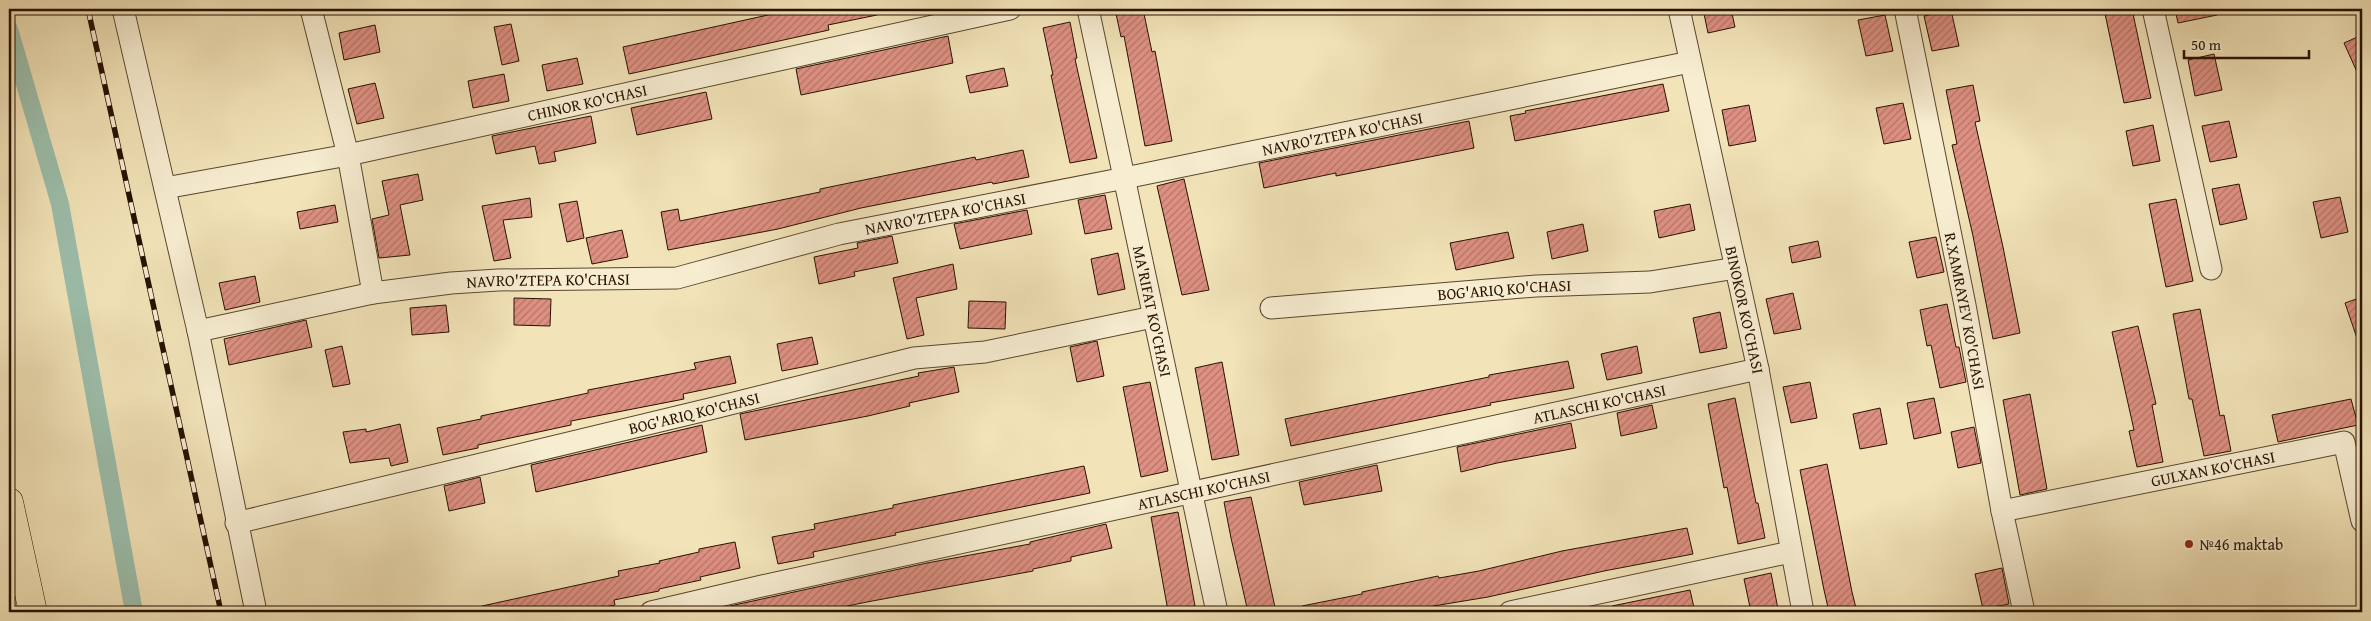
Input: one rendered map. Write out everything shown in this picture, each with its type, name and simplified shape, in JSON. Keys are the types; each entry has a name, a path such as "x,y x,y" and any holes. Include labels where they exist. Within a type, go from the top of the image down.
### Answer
{"main road":[{"path":"9,502 33,612"}],"street":[{"path":"123,9 198,331 236,523 256,612"},
{"path":"311,9 348,155 373,293"},
{"name":"CHINOR KO'CHASI","path":"165,188 348,155 1010,9"},
{"name":"MA'RIFAT KO'CHASI","path":"1088,9 1218,612"},
{"name":"BINOKOR KO'CHASI","path":"1679,9 1758,369 1803,612"},
{"name":"R.XAMRAYEV KO'CHASI","path":"1905,9 1965,305 2002,511 2024,612"},
{"path":"2153,9 2211,269"},
{"name":"NAVRO'ZTEPA KO'CHASI","path":"198,331 373,293 451,283 498,280 677,278 839,234 1125,178 1690,62"},
{"name":"BOG'ARIQ KO'CHASI","path":"1271,308 1536,286 1650,282 1736,268"},
{"name":"BOG'ARIQ KO'CHASI","path":"236,523 914,358 985,352 1154,317"},
{"name":"ATLASCHI KO'CHASI","path":"651,612 762,586 1192,494 1758,369"},
{"name":"GULXAN KO'CHASI","path":"2002,511 2344,442 2362,520"},
{"path":"1510,612 1791,552"}],"building":[{"path":"795,9 876,9 877,15 828,25 829,30 629,74 623,47"},
{"path":"1115,9 1143,9 1152,52 1155,51 1172,141 1145,146 1124,36 1121,37"},
{"path":"1703,9 1731,9 1735,27 1708,33"},
{"path":"2104,9 2132,9 2151,98 2124,103"},
{"path":"2175,9 2216,9 2217,15 2178,23"},
{"path":"1951,10 1959,46 1932,51 1924,16"},
{"path":"1885,15 1893,51 1866,56 1858,20"},
{"path":"1070,22 1077,58 1075,59 1097,158 1070,163 1043,28"},
{"path":"511,24 519,61 502,65 494,27"},
{"path":"375,25 380,52 344,60 339,33"},
{"path":"2362,35 2362,83 2344,43"},
{"path":"948,36 953,63 801,95 796,69"},
{"path":"2214,54 2222,90 2195,96 2188,60"},
{"path":"577,58 583,84 547,91 542,65"},
{"path":"1004,68 1008,86 970,93 966,76"},
{"path":"504,74 509,101 473,108 468,81"},
{"path":"375,83 384,118 357,124 348,89"},
{"path":"1663,84 1669,111 1515,141 1510,116 1526,113 1525,111"},
{"path":"1973,85 1980,121 1975,122 2020,333 1993,339 1973,236 1952,145 1957,144 1946,90"},
{"path":"706,92 712,119 637,135 631,108"},
{"path":"1903,103 1911,139 1884,144 1876,108"},
{"path":"1749,105 1756,141 1729,146 1722,110"},
{"path":"591,116 596,143 554,152 556,161 539,164 535,146 496,154 492,136"},
{"path":"1469,121 1474,148 1336,176 1336,173 1264,188 1259,163"},
{"path":"2229,121 2237,157 2210,162 2202,126"},
{"path":"2153,125 2160,161 2133,166 2126,131"},
{"path":"1023,150 1029,177 993,184 992,182 861,208 778,229 668,250 661,212 678,209 680,221 820,192 820,189 975,157 976,160"},
{"path":"418,174 423,200 400,205 410,255 379,258 372,219 389,215 382,181"},
{"path":"1184,179 1209,290 1182,295 1157,186"},
{"path":"2239,184 2247,219 2220,225 2212,189"},
{"path":"1105,195 1112,229 1085,234 1078,200"},
{"path":"2340,197 2348,232 2321,238 2313,202"},
{"path":"530,198 532,217 503,220 511,258 494,261 482,206"},
{"path":"2176,199 2193,281 2166,287 2149,204"},
{"path":"577,201 584,238 567,242 559,204"},
{"path":"1690,204 1695,230 1659,238 1654,211"},
{"path":"335,205 338,222 300,229 297,212"},
{"path":"1027,210 1032,234 960,249 954,224"},
{"path":"1583,224 1588,251 1552,259 1547,232"},
{"path":"622,230 628,257 592,264 586,238"},
{"path":"1508,232 1514,258 1456,270 1450,243"},
{"path":"892,236 898,263 854,272 855,276 819,284 814,257 858,248 857,243"},
{"path":"1936,237 1944,272 1917,278 1909,242"},
{"path":"1818,241 1821,257 1792,263 1789,247"},
{"path":"1118,253 1125,289 1098,295 1091,259"},
{"path":"953,264 957,289 916,298 924,335 907,339 893,278"},
{"path":"255,276 260,302 225,310 219,283"},
{"path":"1793,293 1801,329 1774,334 1766,299"},
{"path":"2362,297 2362,346 2360,347 2345,303"},
{"path":"514,298 551,299 550,326 514,325"},
{"path":"969,301 1006,302 1005,329 968,328"},
{"path":"1947,304 1966,382 1940,388 1931,345 1927,346 1920,310"},
{"path":"446,305 449,332 412,335 410,308"},
{"path":"2200,309 2220,416 2224,415 2231,451 2204,456 2192,399 2189,399 2173,314"},
{"path":"1720,312 1727,348 1700,353 1693,318"},
{"path":"306,320 312,347 229,365 224,339"},
{"path":"2138,326 2156,404 2152,405 2163,462 2137,467 2129,431 2134,430 2112,332"},
{"path":"812,337 818,364 782,371 777,344"},
{"path":"1097,341 1104,376 1077,382 1070,347"},
{"path":"342,346 350,384 333,387 325,350"},
{"path":"1637,346 1642,373 1607,380 1601,354"},
{"path":"730,356 736,383 683,394 684,399 571,421 571,425 478,445 478,448 443,455 437,428 481,419 481,416 588,393 588,390 696,369 694,363"},
{"path":"1568,361 1574,388 1490,403 1491,405 1291,446 1285,419 1489,377 1489,375"},
{"path":"1222,362 1239,455 1212,460 1195,368"},
{"path":"954,367 959,392 909,403 910,406 868,416 745,440 740,414 919,376 918,373"},
{"path":"1150,382 1168,471 1141,477 1123,387"},
{"path":"1810,382 1817,418 1791,423 1783,387"},
{"path":"2030,394 2047,489 2020,495 2003,400"},
{"path":"1735,398 1765,538 1738,544 1727,487 1724,488 1708,404"},
{"path":"1934,398 1941,433 1914,439 1907,403"},
{"path":"2351,399 2358,425 2278,442 2272,415"},
{"path":"1652,405 1657,428 1621,436 1617,413"},
{"path":"1880,408 1887,444 1860,449 1853,414"},
{"path":"1571,423 1576,448 1461,472 1457,447"},
{"path":"400,424 408,462 391,466 389,458 350,463 343,432 366,429 366,432"},
{"path":"702,425 707,452 536,492 531,465"},
{"path":"1974,427 1981,463 1958,468 1951,432"},
{"path":"1827,464 1857,612 1829,612 1824,590 1800,470"},
{"path":"1377,465 1382,491 1304,505 1299,482"},
{"path":"1084,466 1090,493 895,533 896,535 813,552 814,557 778,564 772,537 815,529 814,524 893,508 893,505"},
{"path":"480,477 485,503 449,511 444,486"},
{"path":"1251,497 1276,612 1248,612 1231,538 1224,502"},
{"path":"1178,512 1195,606 1168,611 1151,517"},
{"path":"1106,524 1112,548 1071,557 1071,561 1033,569 1033,571 823,612 731,612 730,606 927,563 1030,544 1030,542"},
{"path":"1687,528 1693,554 1604,571 1488,597 1397,612 1303,612 1302,606 1362,594 1362,592 1438,576 1439,578 1479,571 1562,551"},
{"path":"735,542 740,568 700,577 701,580 659,589 659,591 614,600 615,605 580,612 483,612 482,606 619,576 618,571 660,563 659,561 699,552 699,549"},
{"path":"2002,568 2009,604 1983,609 1975,574"},
{"path":"1771,573 1778,609 1751,612 1744,579"},
{"path":"1690,590 1695,612 1612,612 1612,606"}],"waterway":[{"path":"9,29 60,204 134,612"}],"railway":[{"path":"88,9 221,612"}],"place":[{"name":"№46 maktab","path":"2189,544"}]}
